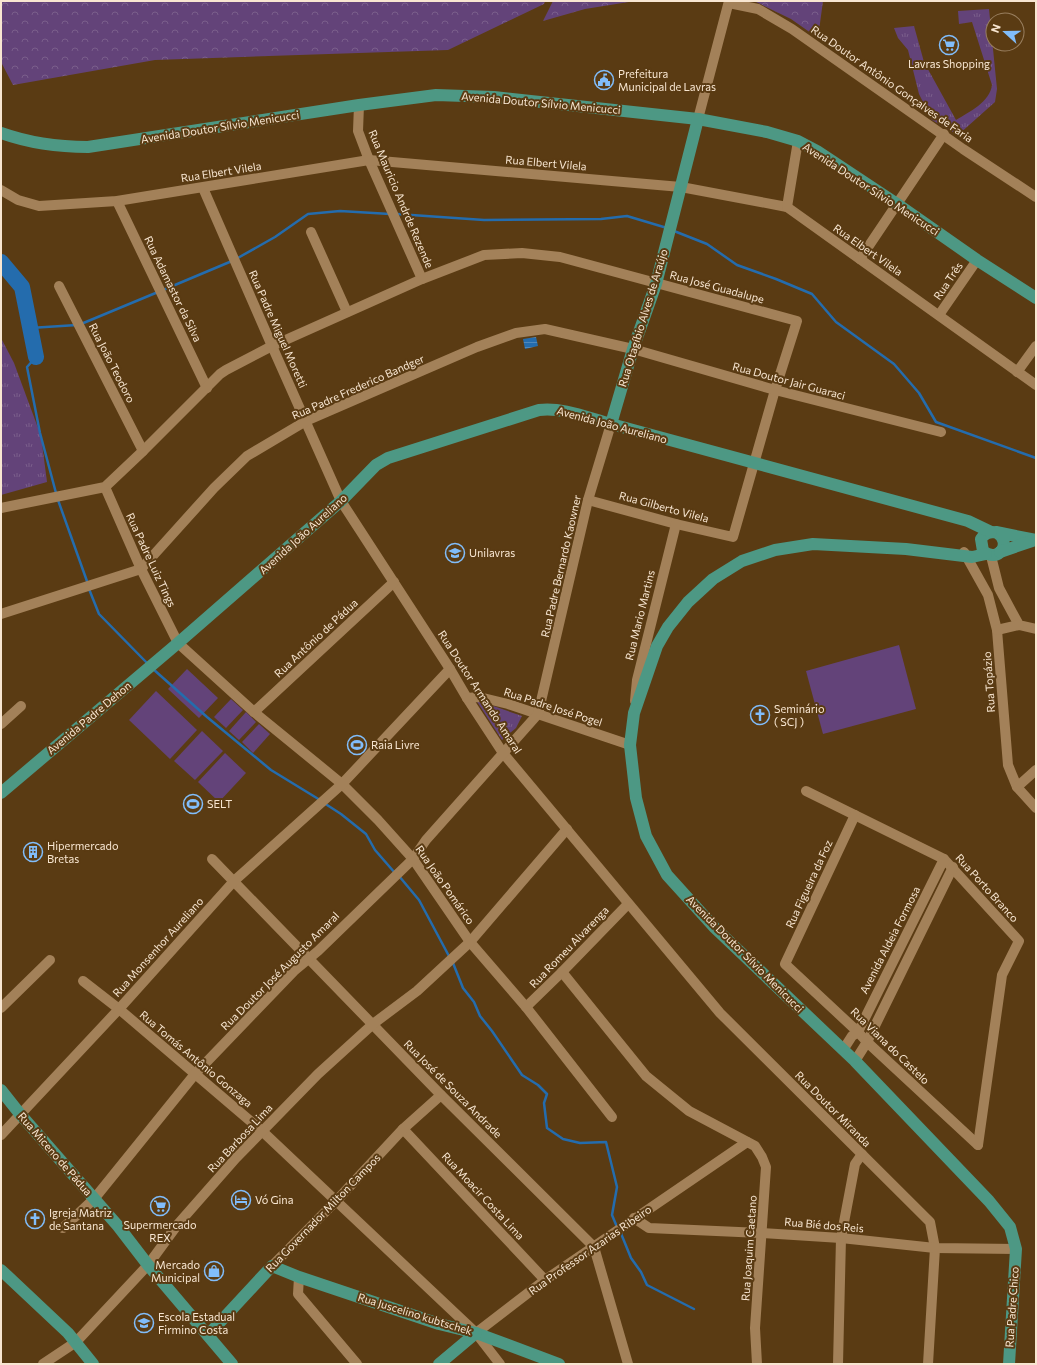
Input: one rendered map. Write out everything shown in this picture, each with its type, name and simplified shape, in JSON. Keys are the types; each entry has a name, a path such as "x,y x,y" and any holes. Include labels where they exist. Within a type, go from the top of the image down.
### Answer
{"main road":[{"name":"Avenida Doutor Sílvio Menicucci","path":"1,134 64,147 88,147 359,105 436,95 494,97 698,119 767,132 798,141 817,151 897,204 977,260 1036,298"},
{"name":"Rua Otagíbio Alves de Araújo","path":"611,424 633,349 656,284 698,119"},
{"name":"Avenida João Aureliano","path":"178,644 341,501 376,465 388,458 539,410 558,410 968,521 989,544"},
{"name":"Avenida Doutor Sílvio Menicucci","path":"1016,1249 1010,1227 989,1201 843,1050 715,928 667,875 646,836 636,798 630,745 634,713 657,646 668,627 688,602 712,579 742,561 775,550 813,544 906,549 963,554 977,557 989,544 1035,540"},
{"path":"989,544 1035,540"},
{"name":"Avenida Padre Dehon","path":"1,793 178,644"},
{"name":"Rua Miceno de Pádua","path":"1,1090 20,1114 118,1226 148,1265 232,1364"},
{"name":"Rua Padre Chico","path":"1009,1364 1016,1249"},
{"name":"Rua Juscelino kubtschek","path":"272,1266 299,1277 439,1324 476,1333 559,1364"},
{"name":"Rua Governador Milton Campos","path":"208,1335 272,1266"},
{"path":"1,1270 76,1342 93,1364"},
{"name":"Rua Professor Azarias Ribeiro","path":"439,1364 476,1333"}],"street":[{"path":"698,119 729,2"},
{"name":"Rua Doutor Antônio Gonçalves de Faria","path":"729,2 758,9 792,29 1036,197"},
{"name":"Rua Mauricio Andrde Rezende","path":"359,105 358,130 369,160 422,279"},
{"path":"860,259 944,134"},
{"path":"787,207 798,141"},
{"name":"Rua Elbert Vilela","path":"1,190 18,200 39,206 117,201 369,160 681,187 787,207 1036,385"},
{"name":"Rua Padre Miguel Moretti","path":"204,188 341,501"},
{"name":"Rua Adamastor da Silva","path":"117,201 207,388"},
{"path":"311,232 347,312"},
{"name":"Rua José Guadalupe","path":"105,487 226,370 272,346 347,312 422,279 484,255 522,253 560,258 797,321 775,390"},
{"name":"Rua Três","path":"939,315 977,260"},
{"name":"Rua João Teodoro","path":"59,286 143,451"},
{"name":"Rua Padre Frederico Bandger","path":"141,569 214,488 247,456 306,421 470,350 516,333 545,329 633,349"},
{"path":"1017,372 1036,346"},
{"name":"Rua Doutor Jair Guaraci","path":"633,349 775,390 941,432"},
{"path":"754,463 775,390"},
{"name":"Rua Padre Bernardo Kaowner","path":"538,714 588,500 611,424"},
{"name":"Rua Gilberto Vilela","path":"588,500 676,524 733,537 754,463"},
{"path":"1,508 105,487"},
{"name":"Rua Padre Luiz Tings","path":"105,487 141,569 178,644"},
{"name":"Rua Doutor Armando Amaral","path":"341,501 503,753 628,904"},
{"name":"Rua Mario Martins","path":"634,713 637,680 676,524"},
{"path":"989,544 999,588 1019,624"},
{"name":"Rua Topázio","path":"963,554 988,595 997,630 1008,765 1017,787 1036,808"},
{"path":"1,614 141,569"},
{"name":"Rua Antônio de Pádua","path":"254,712 394,582"},
{"path":"988,595 999,588"},
{"path":"997,630 1019,624 1036,629"},
{"name":"Rua João Pomárico","path":"178,644 254,712 342,784 378,820 413,859 470,942 526,1007 612,1117"},
{"name":"Rua Monsenhor Aureliano","path":"1,1135 119,1009 234,881 342,784 450,669"},
{"name":"Rua Padre José Pogel","path":"467,698 479,697 508,704 630,745"},
{"path":"1,724 21,706"},
{"name":"Rua Doutor José Augusto Amaral","path":"63,1228 94,1199 195,1074 288,977 309,959 413,859 426,840 538,714"},
{"path":"1017,787 1036,770"},
{"name":"Rua Porto Branco","path":"806,791 944,859 953,867 1019,941 1002,975 978,1145"},
{"name":"Rua Figueira da Foz","path":"785,964 855,815"},
{"name":"Rua Barbosa Lima","path":"43,1364 76,1342 148,1265 178,1224 262,1131 318,1074 373,1024 417,991 470,942 567,829"},
{"name":"Rua José de Souza Andrade","path":"212,858 441,1094 594,1247 628,1364"},
{"name":"Avenida Aldeia Formosa","path":"843,1050 852,1036 858,1032 944,859"},
{"path":"854,1061 867,1042 953,867"},
{"path":"926,896 936,901"},
{"name":"Rua Romeu Alvarenga","path":"526,1007 628,904"},
{"name":"Rua Doutor Miranda","path":"628,904 720,1013 930,1222 935,1248 928,1364"},
{"path":"910,929 920,934"},
{"path":"1,1008 50,960"},
{"name":"Rua Viana do Castelo","path":"785,964 978,1145"},
{"path":"888,971 899,976"},
{"name":"Rua Joaquim Caetano","path":"562,972 646,1076 688,1111 755,1146 762,1157 766,1167 755,1328 757,1364"},
{"name":"Rua Tomás Antônio Gonzaga","path":"83,981 119,1009 262,1131 337,1200 448,1308 476,1333 498,1361"},
{"path":"871,1006 882,1012"},
{"name":"Rua Governador Milton Campos","path":"272,1266 337,1200 403,1129 441,1094"},
{"name":"Rua Moacir Costa Lima","path":"403,1129 545,1280"},
{"name":"Rua Professor Azarias Ribeiro","path":"476,1333 545,1280 747,1142"},
{"path":"838,1364 842,1238 855,1164 862,1154"},
{"name":"Rua Bié dos Reis","path":"634,1218 649,1228 761,1232 842,1238 935,1248 1016,1249"},
{"path":"299,1277 298,1294 357,1364"},
{"path":"439,1324 447,1321 450,1315 448,1308"},
{"name":"Rua Tomás Antônio Gonzaga","path":"498,1361 496,1350 506,1344"}],"green space":[{"path":"1,1 545,1 544,4 448,50 155,60 13,85 1,62"},
{"path":"553,1 635,1 585,9 543,21"},
{"path":"754,1 823,1 818,38 791,19"},
{"path":"989,9 989,12 985,12 985,52 993,52 997,89 995,102 958,135 932,120 919,94 908,50 898,38 894,28 914,26 924,62 956,120 978,106 987,97 992,85 972,22 959,24 958,11"},
{"path":"1,338 14,363 41,436 47,482 1,495"},
{"path":"899,645 916,709 823,734 806,671"},
{"path":"187,669 218,698 199,718 168,689"},
{"path":"156,691 197,730 170,759 129,720"},
{"path":"231,699 243,710 226,728 214,717"},
{"path":"476,700 522,716 516,728 502,740"},
{"path":"246,712 256,722 239,740 229,731"},
{"path":"259,724 270,734 253,753 242,742"},
{"path":"202,731 223,751 195,780 174,761"},
{"path":"225,753 246,773 219,802 198,782"}],"water":[{"path":"536,337 538,346 525,349 523,339"}],"waterway":[{"path":"236,259 275,237 308,214 340,211 390,214"},
{"path":"397,214 484,220 601,219 627,216 667,228"},
{"path":"674,231 707,244 737,265 812,294 836,322 894,364 919,393 936,422 1036,458"},
{"path":"163,290 232,261"},
{"path":"1,262 22,287 36,357"},
{"path":"81,324 158,292"},
{"path":"30,328 77,325"},
{"path":"36,357 27,367 40,433 56,493"},
{"path":"58,500 88,584"},
{"path":"89,589 99,614 148,664"},
{"path":"153,669 207,717 271,770 320,800"},
{"path":"324,803 341,814 366,834 375,850 395,873"},
{"path":"399,876 419,900 450,958"},
{"path":"453,963 463,988 474,1002 480,1016 522,1075 538,1085 547,1094 544,1103 547,1128 563,1139 580,1143 606,1142 617,1187 612,1215 617,1227"},
{"path":"620,1231 631,1258 641,1272 647,1285 694,1309"}],"place":[{"name":"Lavras Shopping","path":"949,45"},
{"name":"Prefeitura Municipal de Lavras","path":"604,80"},
{"name":"Unilavras","path":"455,553"},
{"name":"Seminário ( SCJ )","path":"760,715"},
{"name":"Raia Livre","path":"357,745"},
{"name":"SELT","path":"193,804"},
{"name":"Hipermercado Bretas","path":"33,852"},
{"name":"Vó Gina","path":"241,1200"},
{"name":"Supermercado REX","path":"160,1206"},
{"name":"Igreja Matriz de Santana","path":"35,1219"},
{"name":"Mercado Municipal","path":"214,1271"},
{"name":"Escola Estadual Firmino Costa","path":"144,1323"}]}
